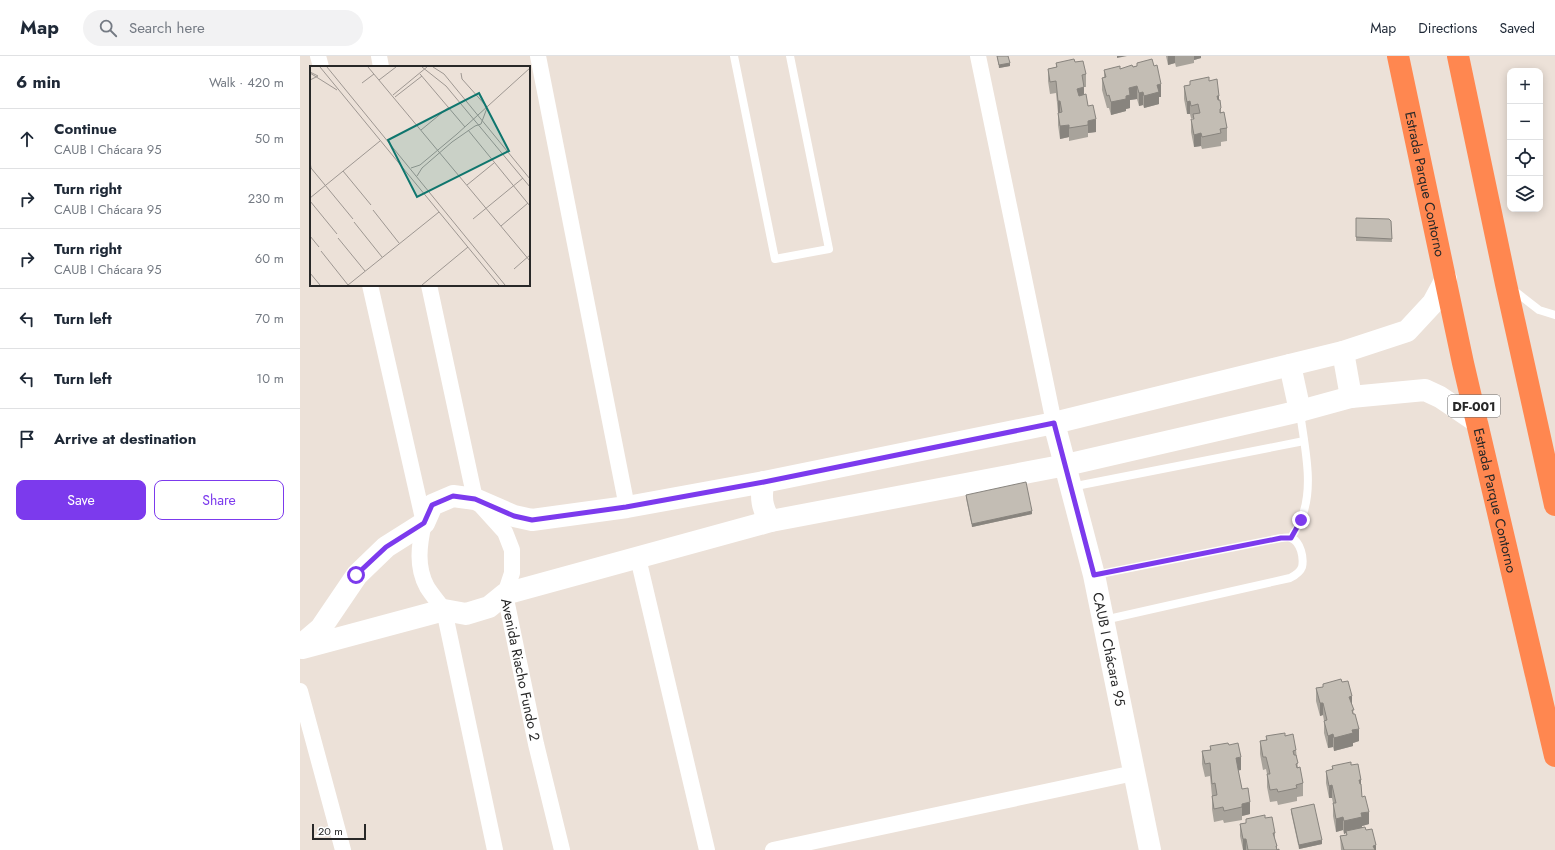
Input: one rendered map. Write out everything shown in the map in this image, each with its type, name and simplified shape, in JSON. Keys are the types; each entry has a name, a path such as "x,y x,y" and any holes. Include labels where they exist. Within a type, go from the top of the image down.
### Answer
{"highway":[{"name":"Estrada Parque Contorno","path":"1398,56 1477,422 1555,756"},
{"path":"1458,56 1506,284 1555,505"}],"street":[{"path":"318,56 321,66"},
{"path":"379,56 381,66"},
{"path":"538,56 626,507"},
{"path":"978,56 1054,423"},
{"path":"495,850 444,610 427,587 421,570 419,547 424,523 432,505 453,496 475,499 514,516 532,520 626,507 764,482 1054,423 1343,352 1407,331 1433,303 1446,279"},
{"path":"370,286 424,523"},
{"path":"429,286 475,499"},
{"path":"1343,352 1350,398"},
{"path":"1290,365 1300,411"},
{"path":"300,647 444,610 466,614 489,607 505,594 771,521 1066,465 1350,398 1425,390 1440,397 1477,422"},
{"name":"CAUB I Chácara 95","path":"1054,423 1094,575 1150,850"},
{"path":"764,482 762,501 766,515 771,521"},
{"name":"Avenida Riacho Fundo 2","path":"475,499 505,532 512,550 512,573 505,594 536,744 562,850"},
{"path":"300,647 321,628 356,575 386,547 424,523"},
{"path":"638,558 707,850"},
{"path":"300,691 343,850"},
{"path":"774,850 1134,773"}],"lane":[{"path":"734,56 775,259 829,249 790,56"},
{"path":"1506,284 1539,310 1555,315"},
{"path":"1291,538 1301,520 1306,506 1309,486 1300,411"},
{"path":"1071,487 1304,442"},
{"path":"1094,575 1281,538 1291,538 1297,543 1301,551 1302,568 1297,574 1290,578 1103,620"}],"building":[{"path":"997,56 1008,56 1010,63 999,65"},
{"path":"1074,59 1075,62 1083,61 1086,74 1082,75 1084,87 1077,89 1079,96 1086,94 1088,106 1093,105 1096,119 1088,121 1088,125 1069,128 1069,125 1060,126 1058,113 1062,112 1060,101 1058,101 1056,81 1050,82 1048,69 1057,67 1056,63"},
{"path":"1152,59 1154,66 1157,65 1161,84 1157,85 1159,92 1144,96 1143,92 1139,93 1137,86 1129,88 1130,95 1126,96 1126,99 1111,102 1109,95 1107,96 1102,78 1106,77 1104,70 1120,66 1120,69 1132,65 1133,67 1137,66 1137,63"},
{"path":"1209,77 1209,81 1217,79 1219,96 1217,96 1218,100 1220,100 1220,113 1224,112 1227,128 1220,129 1221,133 1202,137 1201,133 1194,135 1191,119 1194,119 1193,114 1200,113 1198,104 1191,106 1190,101 1187,102 1184,86 1190,85 1190,81"},
{"path":"1356,218 1389,219 1391,221 1392,239 1356,237"},
{"path":"1026,482 1032,511 972,524 966,495"},
{"path":"1341,679 1342,682 1348,681 1352,696 1349,697 1354,710 1352,710 1353,714 1355,714 1359,729 1352,730 1353,733 1334,738 1333,734 1328,736 1324,721 1327,720 1323,703 1320,703 1316,688 1323,687 1323,684"},
{"path":"1285,733 1285,736 1293,734 1296,750 1293,751 1294,755 1296,755 1298,763 1296,764 1297,768 1300,767 1303,783 1296,785 1297,788 1278,792 1277,789 1270,790 1267,774 1270,774 1269,769 1266,757 1263,757 1260,741 1267,740 1266,736"},
{"path":"1228,743 1229,745 1238,743 1241,757 1236,758 1242,789 1248,788 1250,802 1242,804 1242,807 1224,811 1223,807 1214,809 1212,796 1217,795 1215,783 1212,784 1210,763 1205,764 1202,751 1211,750 1210,746"},
{"path":"1351,762 1351,765 1358,764 1362,797 1365,796 1369,812 1361,813 1362,817 1344,821 1343,817 1336,819 1333,803 1336,803 1332,785 1329,786 1326,771 1333,769 1332,766"},
{"path":"1314,804 1322,840 1299,845 1291,809"},
{"path":"1265,815 1265,818 1272,817 1275,833 1273,833 1277,850 1248,850 1246,839 1243,839 1240,824 1246,823 1246,819"},
{"path":"1365,827 1366,830 1372,829 1376,845 1373,846 1375,850 1344,850 1340,836 1347,835 1346,831"}],"route":[{"path":"356,575 386,547 424,523 432,505 453,496 475,499 514,516 532,520 626,507 764,482 1054,423 1094,575 1281,538 1291,538 1301,520"}]}
